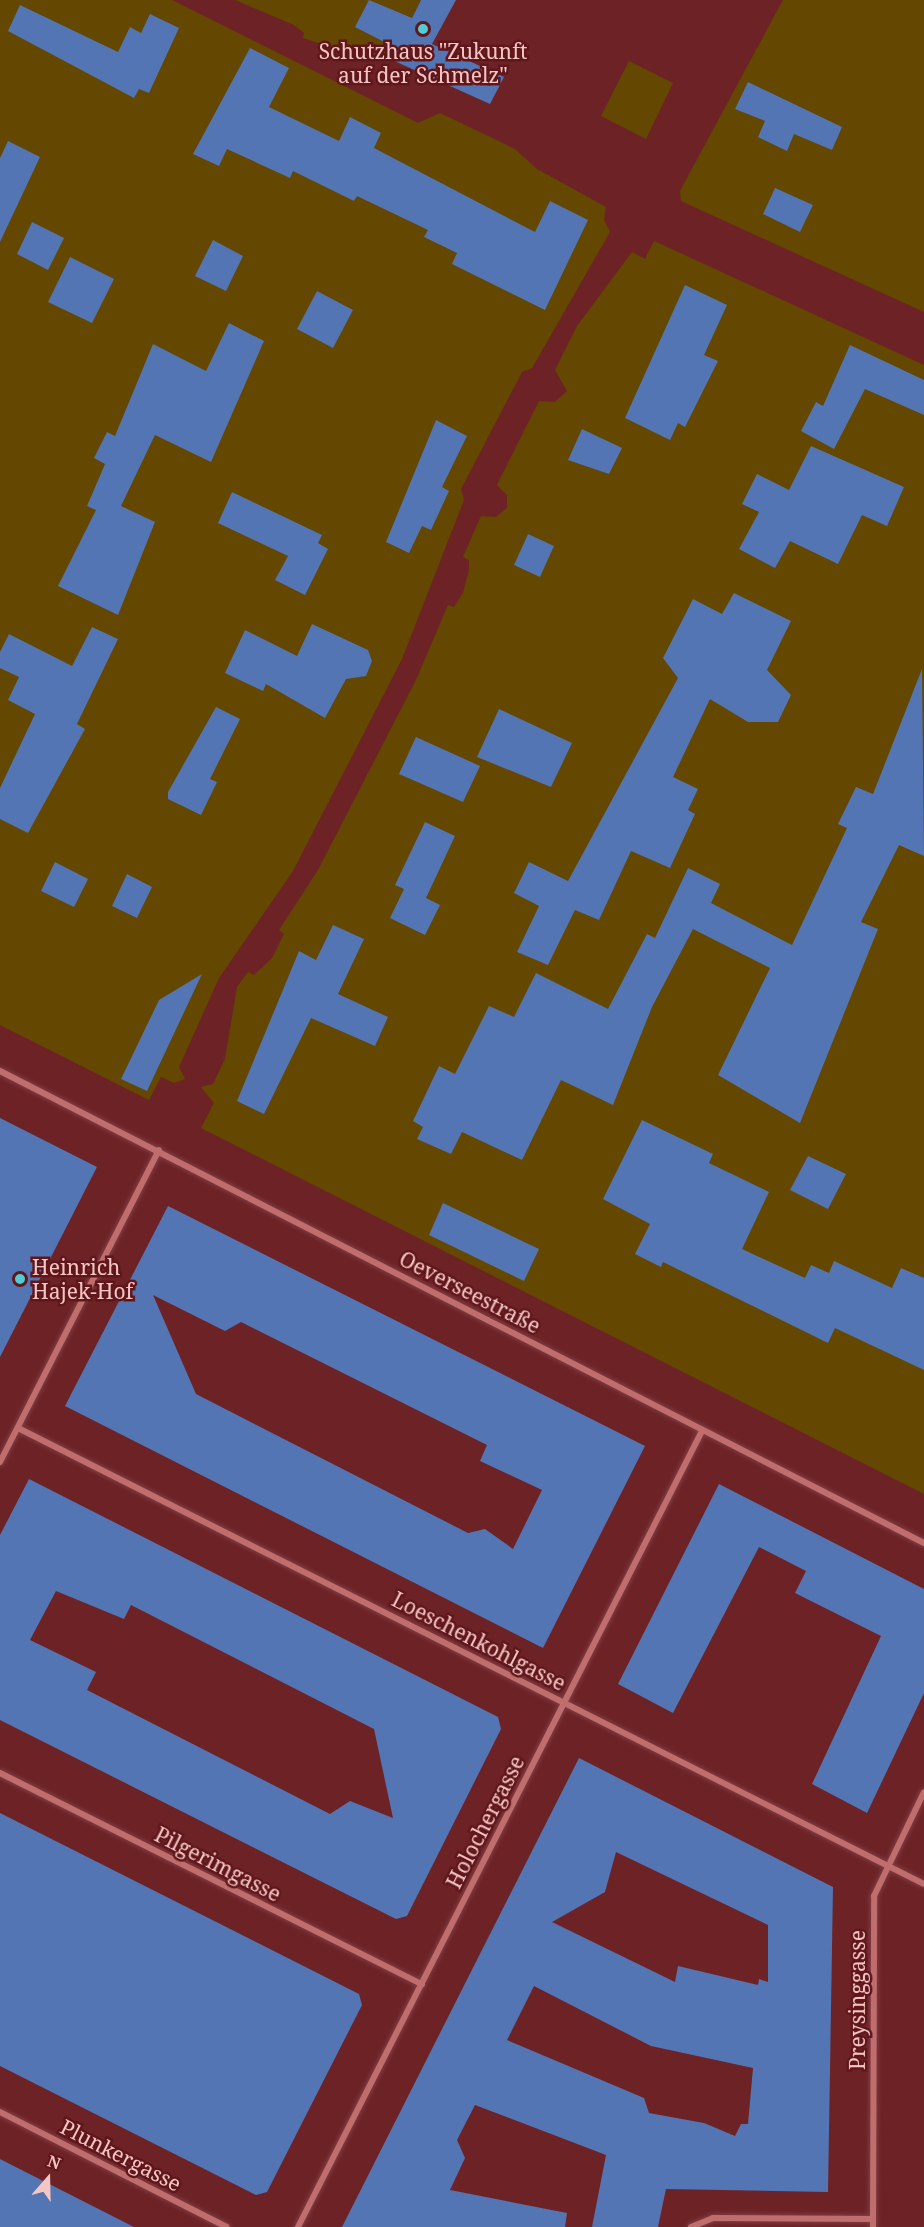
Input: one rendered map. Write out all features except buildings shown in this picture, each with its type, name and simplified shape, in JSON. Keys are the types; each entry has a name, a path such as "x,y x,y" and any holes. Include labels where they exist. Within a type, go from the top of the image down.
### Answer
{"street":[{"name":"Oeverseestraße","path":"0,1071 159,1150 702,1431 924,1543"},
{"path":"0,1462 159,1150"},
{"name":"Loeschenkohlgasse","path":"18,1428 924,1884"},
{"name":"Holochergasse","path":"298,2227 702,1431"},
{"name":"Pilgerimgasse","path":"0,1773 422,1984"},
{"name":"Preysinggasse","path":"873,2227 874,1896 924,1792"},
{"name":"Plunkergasse","path":"0,2112 227,2227"},
{"path":"691,2227 713,2218 873,2219"}],"shaded area":[{"path":"0,0 172,0 418,123 440,113 515,149 537,169 606,207 604,220 610,232 532,368 522,372 461,489 464,500 402,659 293,871 219,978 179,1067 185,1079 174,1083 161,1077 149,1100 0,1025"},
{"path":"235,0 421,0 388,62 360,48 348,53 303,38 304,33 294,25"},
{"path":"783,0 924,0 924,312 681,201 680,191"},
{"path":"629,61 673,83 646,139 601,116"},
{"path":"654,241 924,365 924,1494 201,1128 214,1103 201,1087 213,1084 225,1059 237,987 248,972 254,975 272,958 284,934 279,930 318,870 416,680 448,605 454,607 463,593 469,560 463,557 481,516 496,517 507,508 507,495 497,485 539,401 555,402 567,391 555,370 577,326 632,252 645,259"}],"place":[{"name":"Schutzhaus \"Zukunft auf der Schmelz\"","path":"423,29"},
{"name":"Heinrich Hajek-Hof","path":"20,1279"}]}
